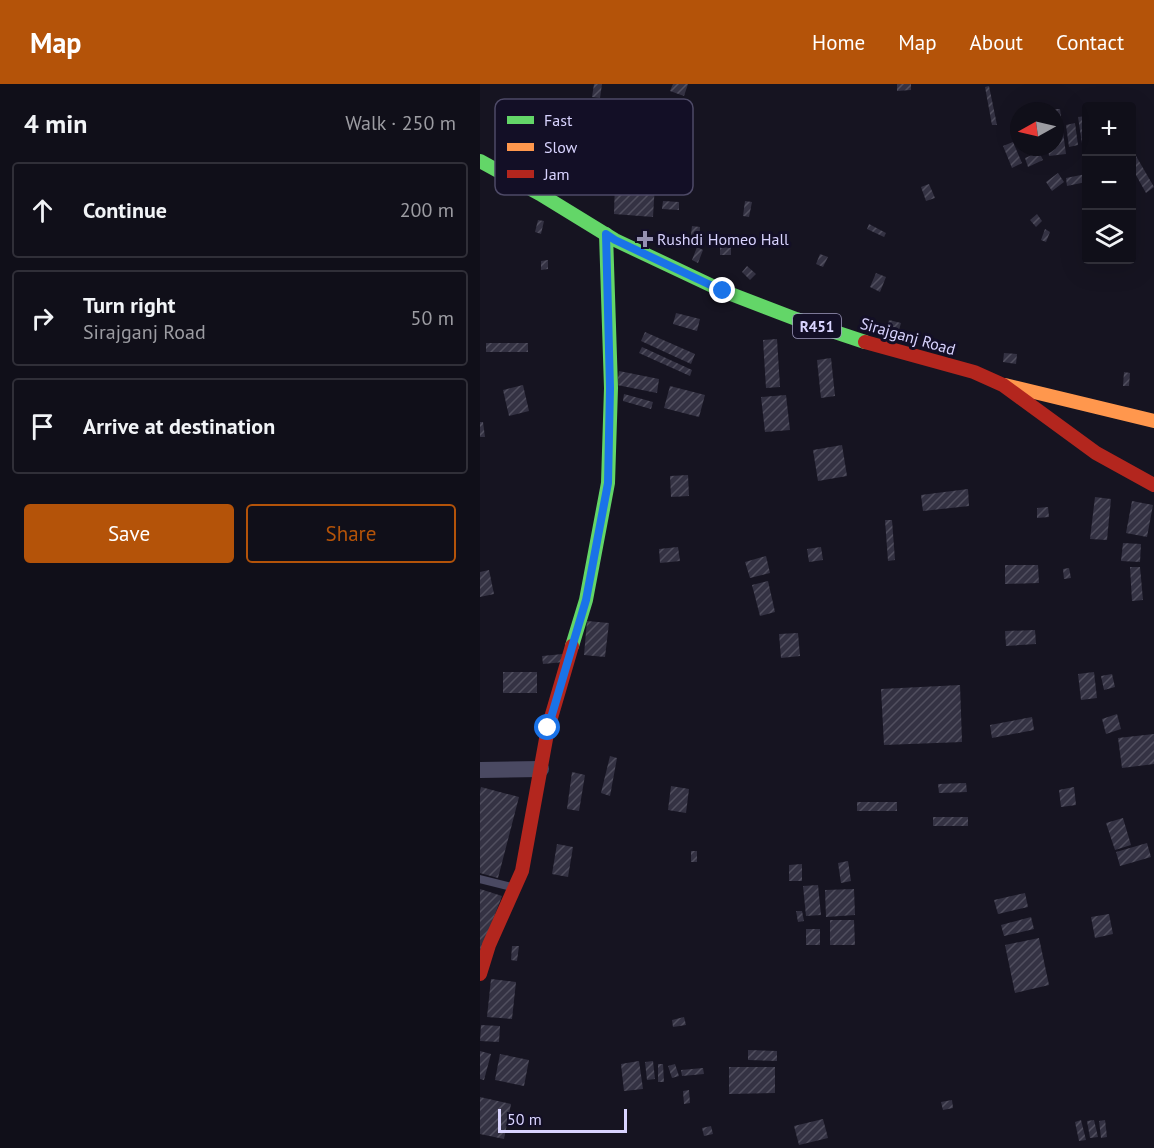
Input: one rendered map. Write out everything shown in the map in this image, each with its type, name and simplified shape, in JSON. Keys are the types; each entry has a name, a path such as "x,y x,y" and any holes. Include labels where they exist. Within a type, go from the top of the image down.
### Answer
{"street":[{"name":"Sirajganj Road","path":"480,161 495,169"},
{"name":"Sirajganj Road","path":"542,195 626,245 723,291 876,346 974,372 1003,385 1096,453 1154,484"},
{"path":"480,974 489,945 522,871 548,728 586,600 608,483 610,388 606,234"},
{"path":"1003,385 1154,421"},
{"path":"480,770 541,769"}],"lane":[{"path":"480,879 514,888"}],"building":[{"path":"594,84 602,84 600,98 592,97"},
{"path":"673,84 688,84 684,96 670,91"},
{"path":"897,84 911,84 911,90 897,91"},
{"path":"989,86 997,125 992,125 985,87"},
{"path":"1082,116 1082,143 1078,117"},
{"path":"1075,123 1078,145 1069,147 1066,125"},
{"path":"1010,143 1010,156 1019,156 1022,163 1012,168 1003,146"},
{"path":"1041,156 1043,160 1028,167 1025,158"},
{"path":"1136,156 1154,187 1146,193 1136,175"},
{"path":"1058,173 1064,182 1052,191 1046,182"},
{"path":"1082,175 1082,183 1067,186 1066,178"},
{"path":"929,184 935,198 926,201 921,187"},
{"path":"615,195 654,195 653,217 614,214"},
{"path":"663,201 679,202 679,210 662,209"},
{"path":"745,201 752,202 749,217 743,216"},
{"path":"1037,214 1042,221 1036,227 1030,220"},
{"path":"538,220 544,221 541,234 535,232"},
{"path":"869,224 886,233 884,237 867,229"},
{"path":"692,226 700,227 699,242 690,242"},
{"path":"1045,229 1050,232 1046,242 1041,240"},
{"path":"720,243 731,243 731,255 720,255"},
{"path":"697,247 703,250 698,263 692,260"},
{"path":"820,254 828,257 823,267 816,264"},
{"path":"548,260 548,269 541,270 541,261"},
{"path":"747,266 756,274 750,280 742,272"},
{"path":"876,273 886,277 880,292 870,287"},
{"path":"676,313 700,319 697,331 673,324"},
{"path":"889,320 901,323 899,330 887,327"},
{"path":"645,332 695,354 691,364 641,341"},
{"path":"777,339 780,387 766,388 763,340"},
{"path":"486,343 528,343 528,352 486,352"},
{"path":"642,347 692,370 690,376 639,353"},
{"path":"1004,353 1017,354 1016,364 1003,362"},
{"path":"831,358 835,396 821,398 817,360"},
{"path":"619,371 659,379 657,393 617,385"},
{"path":"1124,372 1130,373 1129,386 1123,386"},
{"path":"523,385 529,411 509,416 503,390"},
{"path":"670,386 705,395 699,417 664,408"},
{"path":"624,394 653,402 651,409 623,401"},
{"path":"786,395 790,430 765,432 761,397"},
{"path":"480,422 483,422 485,437 480,437"},
{"path":"842,445 847,476 818,481 813,450"},
{"path":"688,475 689,496 671,497 670,476"},
{"path":"968,489 969,506 923,511 921,495"},
{"path":"1095,497 1111,499 1107,540 1090,539"},
{"path":"1132,501 1153,505 1147,537 1126,533"},
{"path":"1048,507 1049,517 1037,518 1037,508"},
{"path":"885,520 892,520 895,560 888,561"},
{"path":"1123,543 1141,544 1140,562 1121,561"},
{"path":"678,547 680,561 660,563 659,549"},
{"path":"821,547 823,560 809,562 807,549"},
{"path":"766,556 770,573 750,578 745,562"},
{"path":"1005,565 1038,565 1039,583 1005,584"},
{"path":"1130,567 1140,567 1143,600 1132,601"},
{"path":"1069,568 1071,578 1064,579 1063,569"},
{"path":"489,570 494,594 480,597 480,572"},
{"path":"768,581 775,612 760,616 752,585"},
{"path":"587,621 609,623 605,657 584,655"},
{"path":"1035,630 1036,644 1006,646 1005,631"},
{"path":"798,633 800,656 781,658 779,634"},
{"path":"563,654 564,662 543,664 542,656"},
{"path":"503,672 537,672 537,693 503,693"},
{"path":"1094,672 1097,698 1081,700 1078,674"},
{"path":"1112,674 1115,687 1104,690 1101,676"},
{"path":"960,685 962,742 884,745 881,689"},
{"path":"1117,714 1121,729 1106,734 1102,719"},
{"path":"1032,717 1034,730 992,738 990,725"},
{"path":"1154,734 1154,764 1122,768 1118,738"},
{"path":"610,756 617,758 610,796 601,793"},
{"path":"572,772 585,775 579,811 567,809"},
{"path":"966,783 967,792 939,793 938,784"},
{"path":"671,786 689,789 686,813 668,810"},
{"path":"481,787 519,797 498,878 480,873"},
{"path":"1074,787 1076,805 1061,807 1059,790"},
{"path":"857,802 897,802 897,811 857,811"},
{"path":"933,817 968,817 968,826 933,826"},
{"path":"1123,818 1131,845 1115,850 1106,823"},
{"path":"1147,843 1151,857 1120,866 1116,852"},
{"path":"557,844 573,847 568,877 552,874"},
{"path":"691,851 697,851 697,862 691,862"},
{"path":"848,861 851,881 841,883 838,863"},
{"path":"802,864 802,881 789,881 789,865"},
{"path":"818,885 821,915 806,916 803,886"},
{"path":"480,889 502,896 480,954"},
{"path":"854,889 855,915 826,917 825,890"},
{"path":"1025,893 1028,907 998,914 994,900"},
{"path":"796,911 802,911 804,921 798,922"},
{"path":"1109,914 1113,934 1095,938 1091,917"},
{"path":"1031,917 1034,929 1004,936 1001,925"},
{"path":"830,920 854,920 855,945 830,945"},
{"path":"806,929 820,929 820,945 806,945"},
{"path":"1039,938 1049,985 1015,993 1005,945"},
{"path":"512,946 519,946 517,961 511,960"},
{"path":"491,979 516,982 512,1019 487,1017"},
{"path":"684,1017 686,1025 673,1027 672,1020"},
{"path":"481,1025 500,1026 499,1042 480,1041"},
{"path":"748,1050 777,1051 777,1061 748,1060"},
{"path":"480,1051 491,1054 484,1080 480,1079"},
{"path":"500,1054 529,1060 524,1086 495,1080"},
{"path":"639,1061 643,1089 624,1091 621,1064"},
{"path":"653,1061 655,1079 647,1080 645,1062"},
{"path":"658,1064 663,1064 664,1082 658,1082"},
{"path":"675,1064 679,1076 672,1078 668,1066"},
{"path":"729,1067 775,1067 775,1093 729,1094"},
{"path":"703,1068 704,1074 682,1076 681,1070"},
{"path":"689,1090 690,1103 684,1104 683,1091"},
{"path":"480,1097 511,1104 504,1139 480,1134"},
{"path":"952,1100 953,1108 943,1110 941,1102"},
{"path":"823,1119 828,1138 799,1145 794,1126"},
{"path":"1081,1120 1086,1140 1079,1141 1075,1122"},
{"path":"1094,1120 1098,1137 1090,1138 1087,1121"},
{"path":"1105,1120 1107,1137 1101,1138 1099,1121"},
{"path":"711,1126 713,1134 704,1136 702,1128"}],"traffic: fast":[{"path":"480,161 495,169"},
{"path":"542,195 615,240 723,291 865,342"},
{"path":"572,646 586,600 608,483 611,388 606,234"}],"traffic: slow":[{"path":"1005,385 1154,421"}],"traffic: jam":[{"path":"865,342 974,372 1003,385 1096,453 1154,485"},
{"path":"480,974 489,945 522,871 548,728 572,646"}],"place":[{"name":"Rushdi Homeo Hall","path":"645,239"}],"route":[{"path":"548,728 586,600 608,483 610,388 606,234 723,291"}]}
